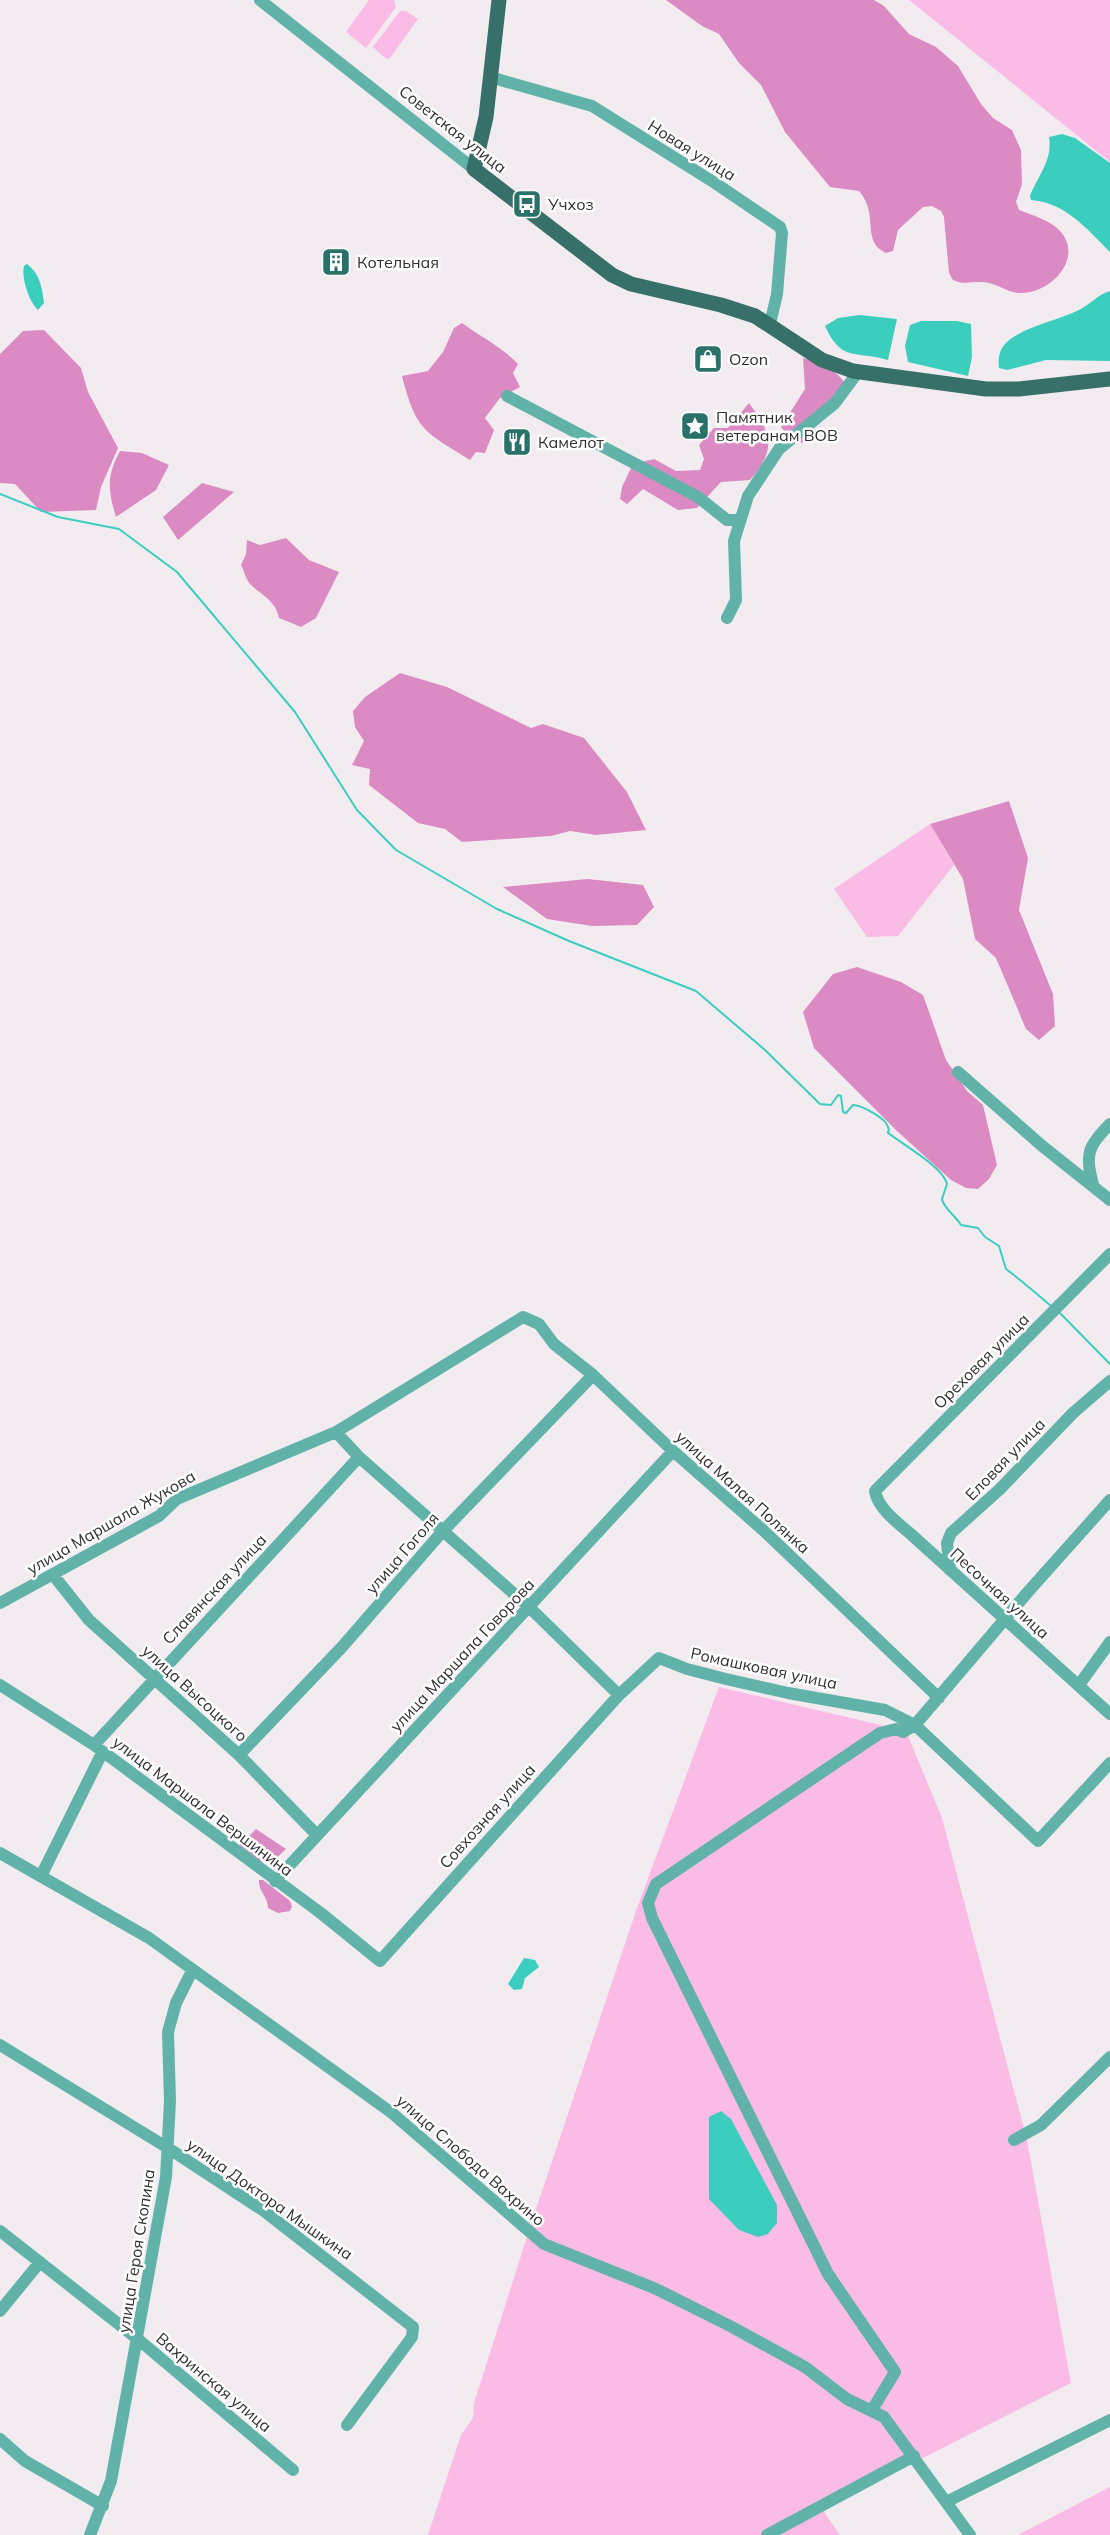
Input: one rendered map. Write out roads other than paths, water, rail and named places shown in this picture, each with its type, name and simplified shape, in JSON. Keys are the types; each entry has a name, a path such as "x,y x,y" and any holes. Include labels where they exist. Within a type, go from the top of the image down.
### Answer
{"main road":[{"path":"474,168 482,138 499,0"},
{"name":"Советская улица","path":"474,168 597,265 621,280 738,310 770,324 835,367 986,389 1019,389 1110,379"}],"street":[{"name":"Советская улица","path":"260,0 474,168"},
{"name":"Новая улица","path":"490,77 592,106 715,183 780,227 782,233 777,294 770,324"},
{"path":"727,618 736,600 733,561 738,520 748,496 778,449 835,403 858,372"},
{"path":"507,396 588,441 698,497 727,520 738,520"},
{"path":"958,1072 1041,1145 1082,1179 1093,1184 1110,1200"},
{"path":"1093,1184 1087,1166 1089,1153 1094,1140 1110,1124"},
{"name":"Ореховая улица","path":"874,1491 1110,1254"},
{"name":"улица Малая Полянка","path":"523,1317 539,1324 554,1344 593,1375 673,1451 763,1530 939,1698"},
{"name":"улица Маршала Жукова","path":"0,1603 54,1576 159,1516 177,1499 336,1432 523,1317"},
{"name":"улица Гоголя","path":"240,1755 342,1647 442,1532 593,1375"},
{"name":"Еловая улица","path":"950,1570 947,1543 951,1533 1000,1489 1073,1413 1110,1381"},
{"path":"336,1432 359,1457 442,1532 530,1606 619,1695"},
{"name":"улица Маршала Говорова","path":"275,1881 316,1834 673,1451"},
{"name":"Славянская улица","path":"41,1876 98,1749 153,1679 359,1457"},
{"name":"Песочная улица","path":"874,1491 876,1499 884,1508 1005,1621 1079,1684 1110,1714"},
{"path":"872,2410 895,2372 828,2274 652,1918 648,1903 656,1884 880,1733 896,1730 903,1732 915,1725 1027,1593 1110,1500"},
{"name":"улица Высоцкого","path":"54,1576 89,1620 240,1755 316,1834"},
{"path":"1079,1684 1110,1642"},
{"name":"Ромашковая улица","path":"619,1695 659,1658 687,1669 726,1679 788,1693 885,1710 915,1725 1038,1841 1110,1764"},
{"name":"улица Маршала Вершинина","path":"0,1685 98,1749 380,1960"},
{"name":"Совхозная улица","path":"380,1960 619,1695"},
{"name":"улица Слобода Вахрино","path":"0,1853 149,1938 392,2113 544,2244 681,2300 805,2367 847,2399 884,2417 895,2429 970,2535"},
{"name":"улица Героя Скопина","path":"90,2535 111,2481 139,2340 168,2148 170,2075 168,2032 176,2003 192,1971"},
{"name":"улица Доктора Мышкина","path":"0,2045 168,2148 264,2211 413,2327 412,2337 347,2425"},
{"path":"1014,2140 1041,2125 1110,2057"},
{"name":"Вахринская улица","path":"0,2230 139,2340 293,2470"},
{"path":"0,2312 40,2262"},
{"path":"946,2502 1110,2420"},
{"path":"0,2439 25,2461 103,2506"},
{"path":"767,2535 914,2457"}],"waterway":[{"path":"0,494 58,517 119,529 177,572 295,712 357,810 396,850 497,909 569,941 696,991 765,1050 820,1104 831,1105 838,1095 841,1096 843,1112 846,1113 853,1105 878,1116 886,1123 888,1133 939,1171 947,1184 942,1199 943,1203 961,1225 978,1228 985,1237 999,1246 1006,1269 1051,1306"},
{"path":"1058,1311 1110,1364"}],"place":[{"name":"Учхоз","path":"527,204"},
{"name":"Котельная","path":"336,262"},
{"name":"Ozon","path":"708,359"},
{"name":"Памятник ветеранам ВОВ","path":"695,426"},
{"name":"Камелот","path":"517,442"}]}
